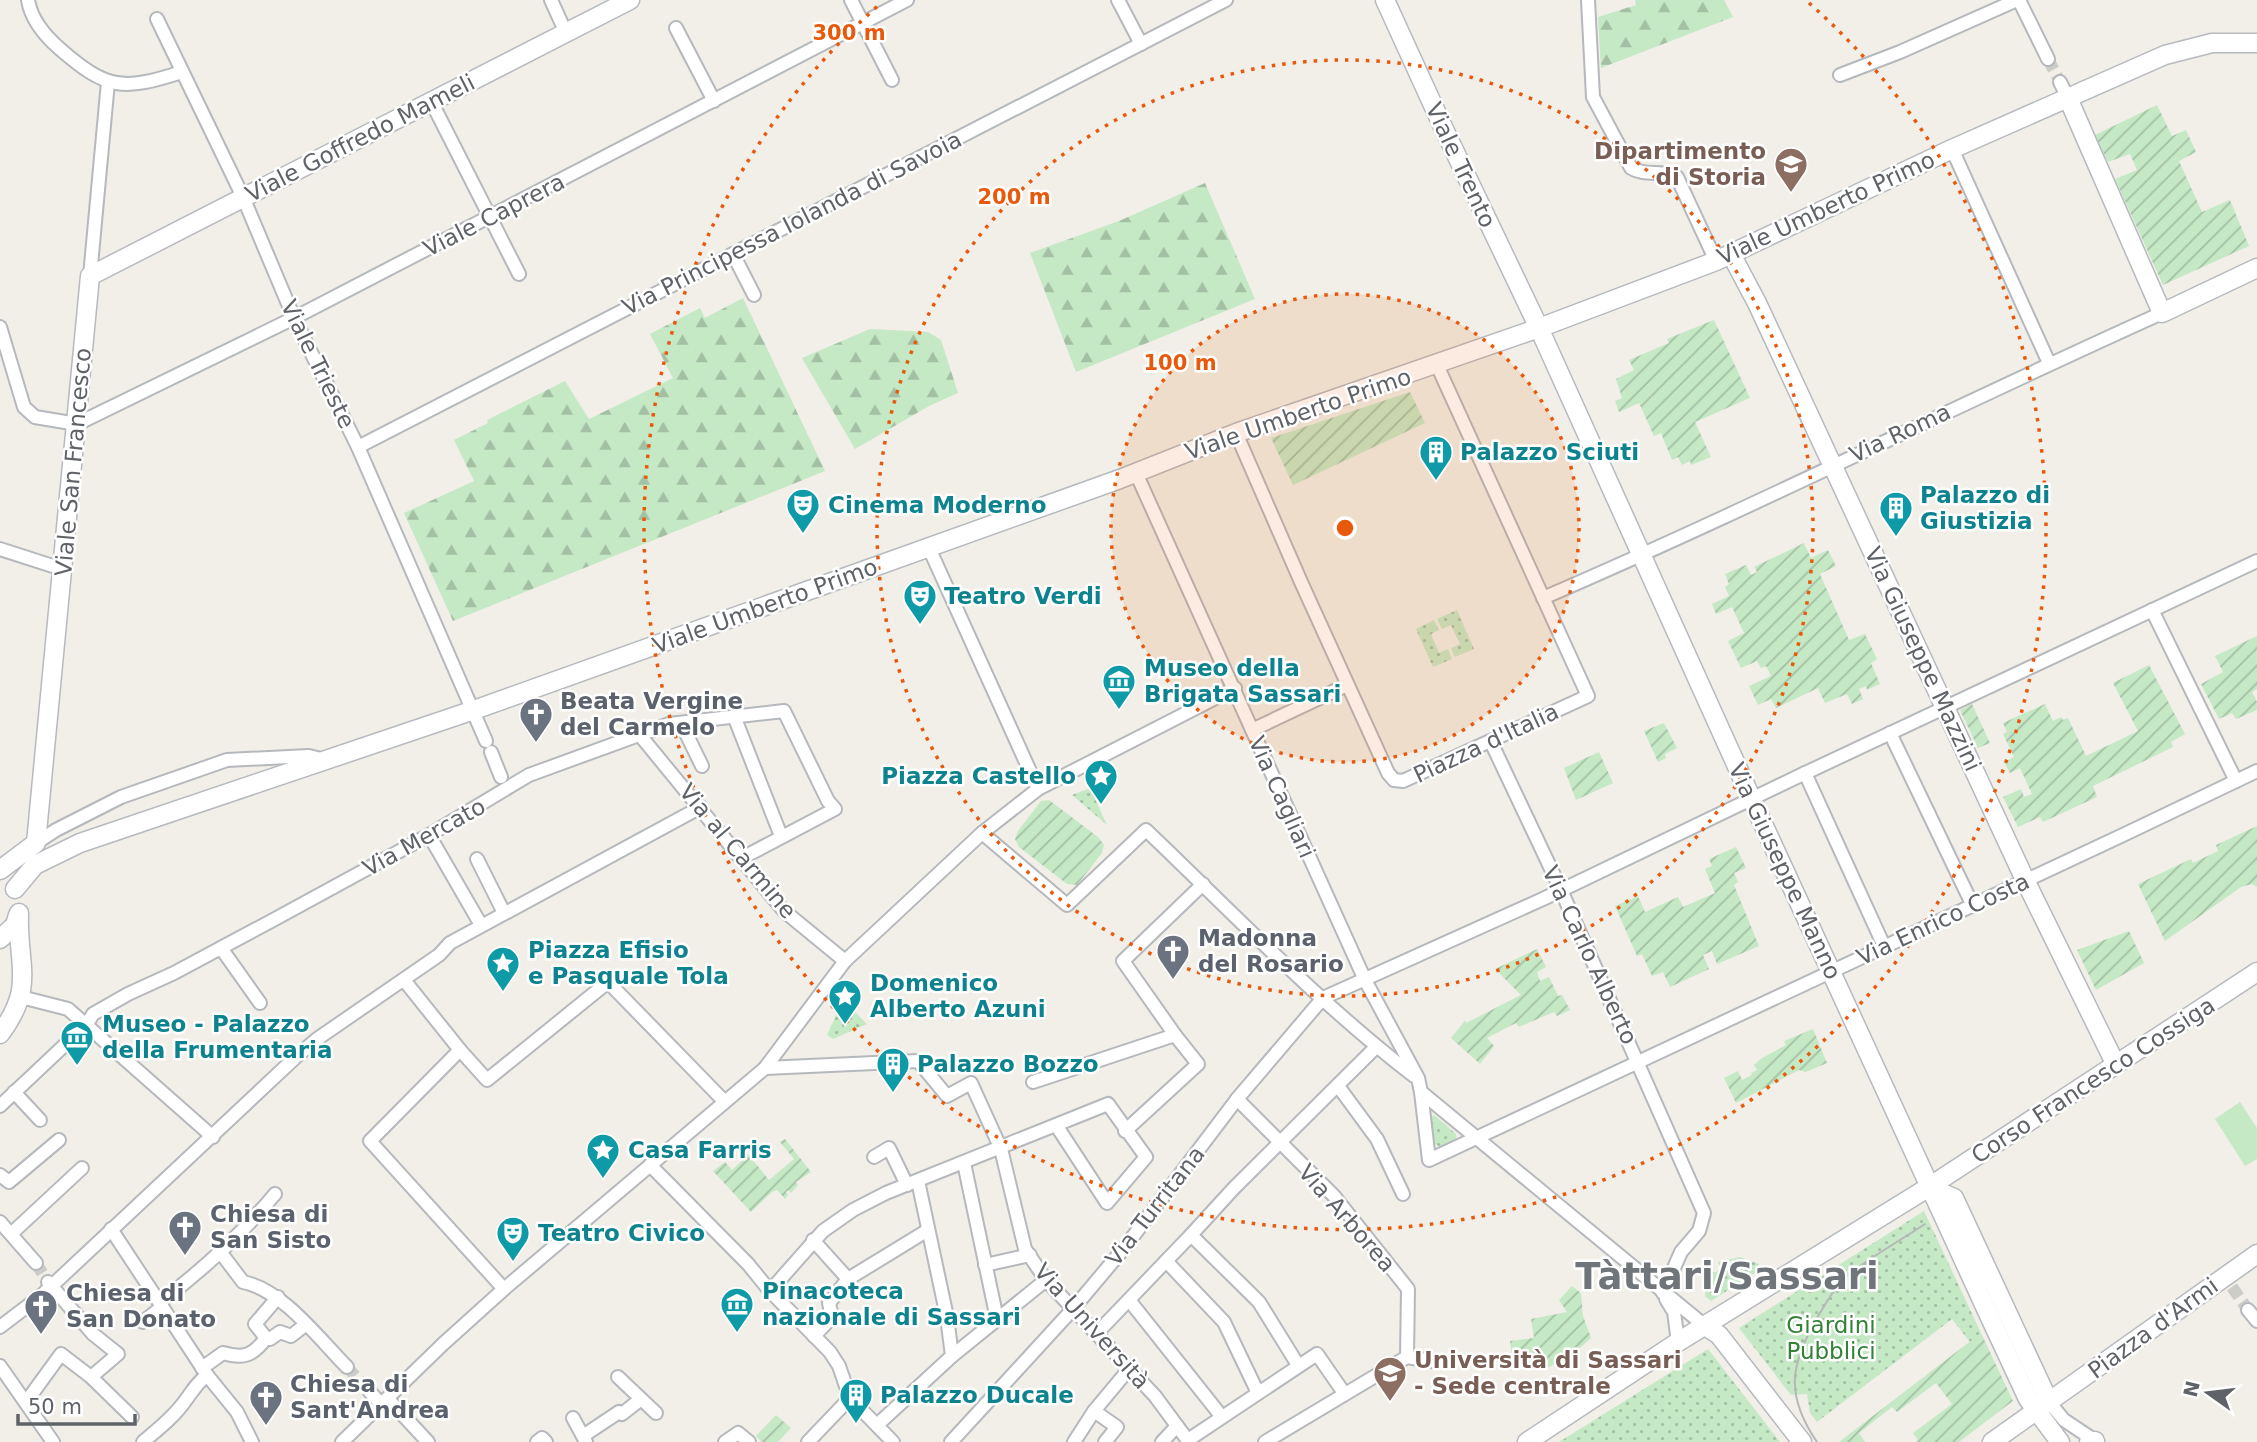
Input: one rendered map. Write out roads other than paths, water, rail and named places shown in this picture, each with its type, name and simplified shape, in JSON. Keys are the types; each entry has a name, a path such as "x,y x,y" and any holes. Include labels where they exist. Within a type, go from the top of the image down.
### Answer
{"main road":[{"name":"Viale Goffredo Mameli","path":"90,276 629,0"},
{"name":"Viale Trento","path":"1385,0 1539,328 1641,556"},
{"name":"Viale Umberto Primo","path":"15,889 35,865 80,843 474,710 929,548 1136,473 1236,433 1539,328 1724,257 1952,149 2064,90 2165,55 2212,43 2257,43"},
{"path":"2064,90 2162,313"},
{"name":"Via Giuseppe Mazzini","path":"1724,257 1757,303 2026,882 2115,1063"},
{"name":"Via Roma","path":"2162,313 2257,268"},
{"name":"Viale San Francesco","path":"36,843 90,276"},
{"name":"Via Giuseppe Manno","path":"1641,556 1929,1187 2060,1442"},
{"path":"0,1034 14,1015 21,997 23,975 18,934 19,901 15,889 0,872 36,843"},
{"path":"0,939 15,925 19,913"},
{"path":"0,945 23,975"},
{"name":"Corso Francesco Cossiga","path":"1527,1442 1678,1342 1929,1187 2257,972"},
{"name":"Piazza d'Armi","path":"1992,1442 2229,1282 2257,1254"},
{"path":"1705,1326 1718,1335 1802,1442"},
{"path":"2089,1442 2096,1442"}],"street":[{"path":"28,0 41,30 94,76 108,82 127,84 150,82 182,72"},
{"path":"551,0 566,33"},
{"path":"851,0 892,80"},
{"name":"Viale Caprera","path":"77,424 294,318 907,0"},
{"path":"1118,0 1141,44"},
{"name":"Via Principessa Iolanda di Savoia","path":"358,447 1226,0"},
{"path":"1588,0 1593,97 1631,168 1639,173 1668,173 1677,177 1724,257"},
{"path":"1840,75 1900,52 2018,0 2049,60"},
{"name":"Viale Trieste","path":"157,19 243,197 294,318 358,447 474,710 503,784"},
{"path":"676,28 714,101"},
{"name":"Viale San Francesco","path":"90,276 108,82"},
{"path":"431,102 519,274"},
{"path":"1952,149 2049,363"},
{"path":"733,254 754,295"},
{"name":"Via Roma","path":"1543,598 1641,556 2049,363 2162,313"},
{"path":"0,327 24,407 35,416 77,424"},
{"name":"Piazza d'Italia","path":"1236,433 1300,582 1388,773 1394,780 1403,781 1588,696 1437,365"},
{"name":"Via Cagliari","path":"1136,473 1365,980 1418,1079 1421,1092"},
{"path":"929,548 1038,789"},
{"path":"0,550 62,569"},
{"name":"Via Turritana","path":"951,1442 1072,1310 1125,1247 1237,1100 1323,998 1561,890 2257,561"},
{"path":"2152,610 2236,781"},
{"path":"1252,730 1347,685"},
{"path":"342,1442 504,1289 765,1068 845,961 982,833 1038,789 1234,688"},
{"name":"Via Mercato","path":"0,1106 87,1024 93,1014 128,993 174,973 429,835 503,784 639,734 681,723 784,711 828,802 835,808 781,836"},
{"path":"734,716 781,836 742,859"},
{"path":"681,723 702,766"},
{"path":"1890,733 1973,906"},
{"name":"Via al Carmine","path":"639,734 784,911 845,961"},
{"name":"Via Carlo Alberto","path":"1490,742 1561,890 1704,1213 1702,1223 1681,1252 1663,1293"},
{"path":"36,843 121,797 227,760 309,755 326,760"},
{"name":"Via Enrico Costa","path":"1421,1092 1429,1160 2026,882 2257,771"},
{"path":"1805,773 1884,946"},
{"path":"0,1327 111,1230 317,1039 439,956 450,943 701,807"},
{"path":"982,833 1067,905 1146,830 1376,1047 1418,1079"},
{"path":"429,835 481,925"},
{"path":"477,859 504,913"},
{"path":"1125,1131 1198,1064 1124,961 1203,884"},
{"path":"221,948 260,1003"},
{"path":"404,980 487,1080 608,982 724,1101"},
{"path":"21,997 68,1009 217,1133"},
{"path":"1033,1082 1175,1035"},
{"path":"1096,1334 1234,1188 1376,1047"},
{"path":"460,1050 370,1141 504,1289"},
{"name":"Via Università","path":"765,1068 918,1061 947,1096 971,1083 1001,1149 1026,1249 1046,1280 1155,1396 1189,1441"},
{"path":"1338,1086 1377,1139 1403,1194"},
{"path":"14,1092 40,1120"},
{"path":"1421,1092 1705,1326"},
{"name":"Via Arborea","path":"1237,1100 1334,1196 1408,1289 1407,1357"},
{"path":"770,1291 813,1240 853,1210 913,1183 1001,1149 1056,1125 1108,1104 1146,1157 1107,1203 1056,1125"},
{"path":"0,1175 9,1182 60,1140"},
{"path":"874,1157 889,1149 913,1183 928,1230 947,1317 952,1356"},
{"path":"964,1163 997,1319"},
{"path":"650,1165 748,1264 814,1336 839,1366 850,1398 893,1442"},
{"path":"11,1234 82,1168"},
{"path":"143,1322 248,1227 275,1194"},
{"path":"0,1222 36,1263"},
{"path":"111,1230 204,1371 237,1412 252,1442"},
{"path":"814,1336 830,1321 832,1317 829,1303 848,1279 928,1230"},
{"path":"1192,1235 1259,1302 1298,1365"},
{"path":"813,1240 848,1279"},
{"path":"221,1253 243,1282 278,1297 347,1367"},
{"path":"985,1265 1030,1255"},
{"path":"1166,1261 1224,1322 1258,1393"},
{"path":"877,1425 952,1356 1046,1280"},
{"path":"49,1284 93,1334 118,1354 91,1377"},
{"path":"1663,1293 1674,1312 1678,1342"},
{"path":"266,1338 255,1324 278,1297"},
{"path":"1129,1300 1222,1417"},
{"path":"2248,1310 2257,1321"},
{"path":"144,1442 186,1401 204,1371 223,1353 238,1357 251,1355 266,1338 270,1339 280,1332 290,1336 305,1325"},
{"path":"26,1402 61,1354 91,1377 132,1418"},
{"path":"1189,1441 1317,1354 1350,1389"},
{"path":"1265,1442 1407,1357 1438,1362"},
{"path":"0,1366 53,1442"},
{"path":"1077,1441 1094,1411 1129,1369"},
{"path":"618,1377 656,1413"},
{"path":"370,1392 385,1402 428,1442"},
{"path":"808,1442 850,1398"},
{"path":"573,1418 585,1439 619,1412 622,1413 641,1399"},
{"path":"2042,1406 2096,1442"},
{"path":"1094,1411 1117,1427 1105,1442"},
{"path":"1162,1442 1177,1426"},
{"path":"725,1442 738,1433 749,1442"}],"tunnel":[{"path":"2048,59 2060,82"},
{"path":"36,1263 47,1281"},
{"path":"2232,1287 2248,1310"},
{"path":"347,1367 370,1392"}],"tram line":[{"path":"1817,1442 1807,1425 1796,1395 1797,1365 1808,1335 1829,1299 1847,1276 1925,1224"}],"place":[{"name":"Dipartimento di Storia","path":"1791,194"},
{"name":"Palazzo Sciuti","path":"1436,482"},
{"name":"Cinema Moderno","path":"803,535"},
{"name":"Palazzo di Giustizia","path":"1896,538"},
{"name":"Teatro Verdi","path":"920,626"},
{"name":"Museo della Brigata Sassari","path":"1119,711"},
{"name":"Beata Vergine del Carmelo","path":"536,744"},
{"name":"Piazza Castello","path":"1101,806"},
{"name":"Madonna del Rosario","path":"1173,981"},
{"name":"Piazza Efisio e Pasquale Tola","path":"503,993"},
{"name":"Domenico Alberto Azuni","path":"845,1026"},
{"name":"Museo - Palazzo della Frumentaria","path":"77,1067"},
{"name":"Palazzo Bozzo","path":"893,1094"},
{"name":"Casa Farris","path":"603,1180"},
{"name":"Chiesa di San Sisto","path":"185,1257"},
{"name":"Teatro Civico","path":"513,1263"},
{"name":"Pinacoteca nazionale di Sassari","path":"737,1334"},
{"name":"Chiesa di San Donato","path":"41,1336"},
{"name":"Università di Sassari - Sede centrale","path":"1390,1403"},
{"name":"Palazzo Ducale","path":"856,1425"},
{"name":"Chiesa di Sant'Andrea","path":"266,1427"}],"district":[{"name":"Tàttari/Sassari","path":"1727,1276"}],"park label":[{"name":"Giardini Pubblici","path":"1831,1338"}]}
